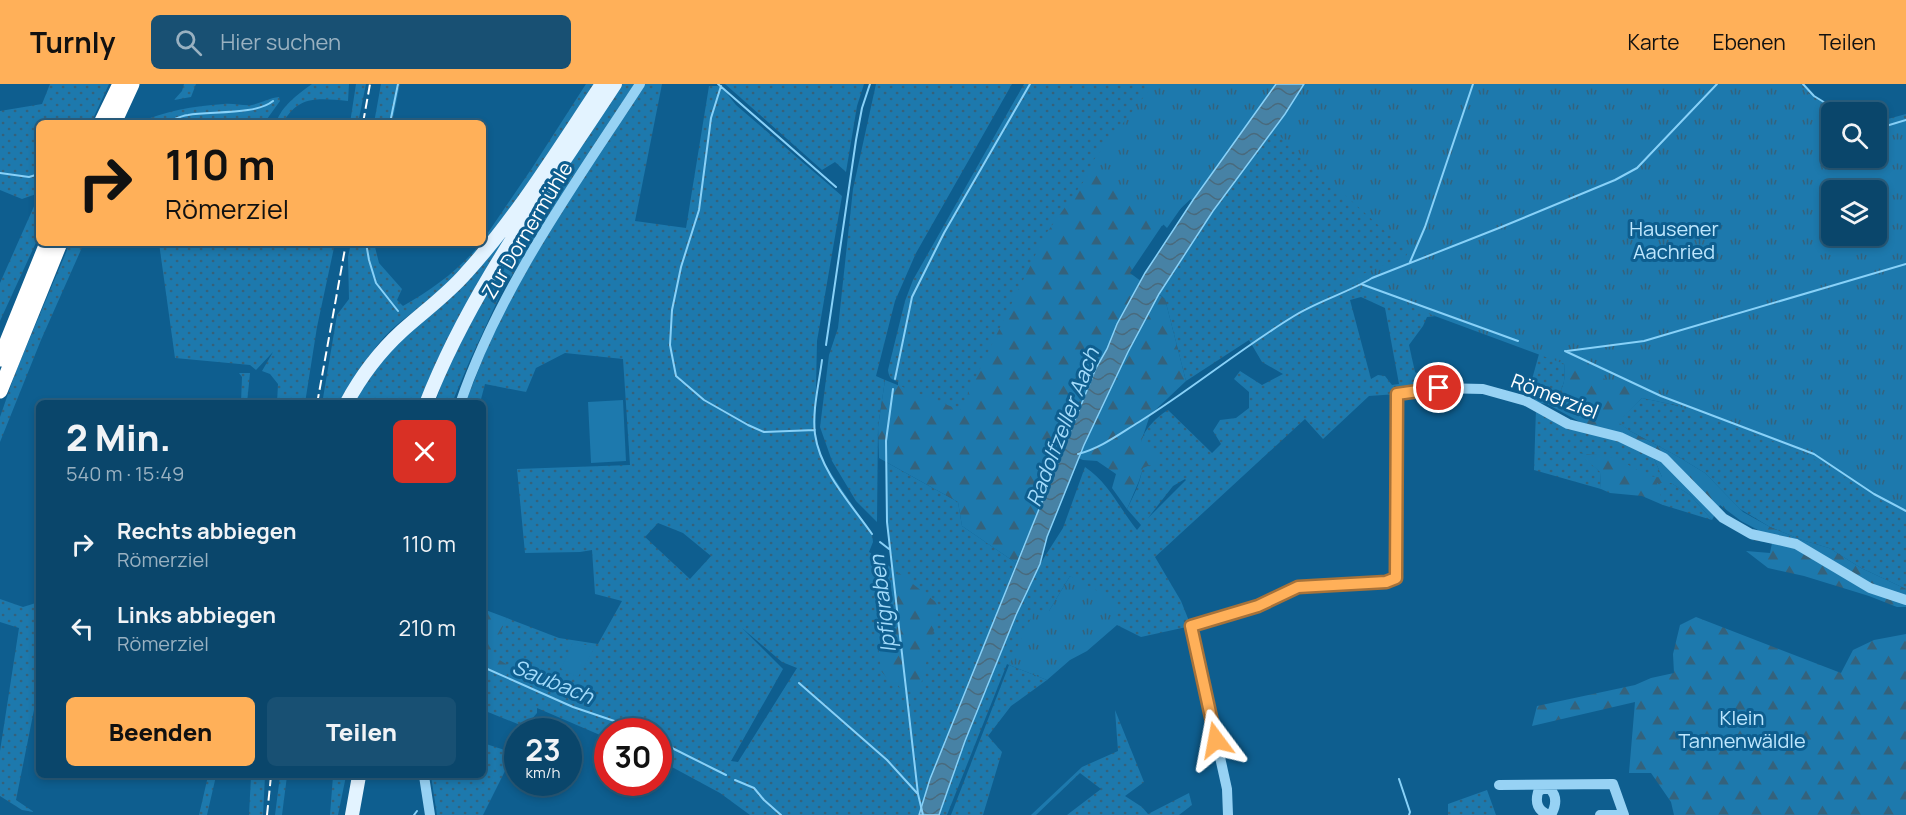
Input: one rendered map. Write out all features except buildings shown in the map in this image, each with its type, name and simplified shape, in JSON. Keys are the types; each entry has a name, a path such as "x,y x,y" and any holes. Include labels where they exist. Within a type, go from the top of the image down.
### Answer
{"highway":[{"path":"102,120 120,84"},
{"path":"115,120 132,84"},
{"path":"0,359 46,246"},
{"path":"0,392 59,246"}],"main road":[{"path":"348,400 359,380 378,357 400,333 465,275 501,232 602,84"},
{"path":"428,400 458,332 483,288 615,84"},
{"path":"343,815 349,778"},
{"path":"352,815 359,778"}],"street":[{"name":"Zur Dornermühle","path":"461,400 485,338 523,265 640,84"},
{"name":"Römerziel","path":"1228,815 1227,789 1191,626 1258,606 1298,587 1386,582 1396,578 1397,394 1439,388 1483,389 1526,401 1568,424 1620,437 1664,458 1723,518 1751,534 1796,544 1870,588 1906,600"},
{"path":"424,778 430,815"},
{"path":"1499,785 1550,787 1613,784 1624,815 1600,815"},
{"path":"1550,787 1556,798 1554,810 1550,815 1540,809 1536,799 1538,792 1550,787"}],"green space":[{"path":"50,84 109,84 92,120 36,120 36,194 22,199 0,190 0,111 42,104"},
{"path":"184,84 196,84 191,97 174,100 182,91"},
{"path":"312,84 349,84 348,101 311,100 296,107 285,120 278,120 286,106"},
{"path":"356,84 366,84 359,120 350,120"},
{"path":"381,84 400,84 393,120 375,120"},
{"path":"586,84 594,84 532,178 486,242 486,236"},
{"path":"622,84 634,84 502,291 453,400 436,400 450,363 469,324 540,207"},
{"path":"644,84 662,84 635,221 686,228 709,86 721,86 736,105 842,196 817,341 815,434 822,460 872,534 873,542 869,552 892,568 887,522 886,462 958,502 962,526 1016,563 919,815 750,815 720,793 672,767 672,718 594,718 594,732 582,727 582,718 560,718 537,708 537,713 533,718 504,718 486,711 486,647 507,618 559,638 598,644 622,601 595,594 592,550 525,553 517,469 630,465 623,359 565,353 536,368 526,392 485,384 481,400 467,400 497,323 557,217","holes":["658,523 683,533 711,556 690,579 645,537","742,628 782,662 797,668 738,762 731,761 783,669"]},
{"path":"725,84 864,84 857,106 846,172 835,162 822,170"},
{"path":"876,84 1012,84 916,253 895,301 876,376 885,380 878,427 877,522 856,501 832,461 820,427 829,355 838,328 853,189"},
{"path":"1024,84 1803,84 1814,96 1824,102 1821,102 1821,168 1887,168 1887,119 1906,114 1906,589 1861,568 1829,548 1770,527 1740,509 1705,473 1617,422 1642,398 1688,408 1554,317 1563,354 1565,374 1560,392 1547,404 1526,401 1539,354 1455,314 1427,317 1409,345 1415,372 1439,388 1369,396 1323,439 1305,419 1155,557 1181,601 1191,626 1141,637 1117,625 1116,609 1070,576 1049,611 1009,665 1007,664 947,815 939,815 965,741 1016,615 1040,564 1063,528 1085,467 1101,480 1137,530 1141,525 1127,509 1141,475 1143,463 1141,442 1152,423 1168,410 1212,453 1221,444 1213,431 1220,420 1236,418 1249,408 1249,392 1234,379 1240,371 1262,385 1283,374 1262,362 1249,340 1186,381 1165,299 1159,294 1213,211 1188,198 1167,228 1163,224 959,411 898,387 898,382 891,378 888,370 905,301 913,280","holes":["1361,297 1385,308 1399,384 1392,385 1385,376 1378,375 1371,379 1350,300","1186,480 1148,518 1173,486"]},
{"name":"Hausener Aachried","path":"1154,84 1799,84 1821,105 1821,168 1887,168 1887,127 1906,121 1906,516 1797,450 1343,282 1406,256 1408,252 1272,129 1217,205 1195,195 1162,226 1092,162"},
{"path":"279,97 280,101 266,120 145,120 190,108 227,104 252,105"},
{"path":"1099,160 1163,224 1130,273 1165,299 1186,381 1150,415 1141,442 1160,461 1143,468 1127,509 1112,488 1116,474 1097,461 1083,460 1063,451 1016,563 962,526 958,502 879,458 878,427 885,380 960,410 1045,235"},
{"path":"36,202 36,243 0,321 0,283"},
{"path":"522,218 452,332 439,356 421,400 355,400 392,346 469,278"},
{"path":"69,246 83,246 41,340 0,442 0,417 16,371"},
{"path":"159,246 334,246 317,327 305,400 277,400 278,384 270,374 262,371 273,352 256,370 250,365 175,358"},
{"path":"350,246 375,246 379,263 402,289 397,300 403,306 445,278 478,246 483,246 457,277 384,337 365,362 343,400 323,400 337,315 349,299 348,257"},
{"path":"1554,317 1688,408 1642,398 1618,422 1705,473 1743,512 1770,527 1829,548 1861,568 1906,589 1906,607 1897,607 1804,576 1768,568 1746,551 1770,553 1772,543 1751,540 1758,530 1741,521 1720,505 1712,520 1690,495 1671,483 1657,483 1663,505 1642,496 1610,493 1601,489 1600,472 1578,453 1620,460 1649,476 1662,477 1653,456 1614,432 1580,422 1547,404 1560,392 1565,374 1563,354"},
{"path":"239,373 250,373 247,400 241,400 242,377"},
{"path":"623,400 626,461 591,463 588,402"},
{"path":"1536,408 1620,437 1653,456 1662,477 1690,495 1712,520 1663,505 1587,455 1580,453 1600,472 1601,489 1534,470"},
{"path":"899,573 937,603 937,617 919,693 894,686 881,671 877,635 883,596"},
{"path":"1070,576 1101,593 1117,609 1117,625 1087,651 1070,660 1047,680 1009,665 1034,612 1049,611"},
{"path":"0,599 23,607 36,603 36,700 16,800 34,812 22,810 0,796 0,751 19,628 0,622"},
{"path":"486,610 507,618 490,654 511,667 505,678 486,671"},
{"name":"Klein Tannenwäldle","path":"1696,617 1841,673 1853,650 1874,640 1906,634 1906,815 1674,815 1671,802 1651,773 1629,773 1635,702 1532,726 1537,706 1635,685 1651,678 1674,673 1673,654 1680,625"},
{"path":"573,642 595,647 578,677 561,669"},
{"path":"1009,665 1047,680 1011,706 988,736 1002,752 983,815 951,815"},
{"path":"1115,710 1144,782 1125,796 1142,807 1148,814 1189,793 1192,805 1179,815 1067,815 1101,789 1080,773 1036,815 1031,815 1082,767 1118,751"},
{"path":"486,744 504,750 504,773 483,815 437,815 431,778 486,778"},
{"path":"208,778 216,778 207,815 199,815"},
{"path":"251,778 265,778 263,815 249,815"},
{"path":"280,778 287,778 282,815 275,815"},
{"path":"333,778 346,778 338,815 330,815"},
{"path":"1487,790 1496,815 1448,815 1448,804"}],"water":[{"path":"1276,84 1304,84 1285,114 1213,211 1159,294 1128,352 1084,445 1047,537 1040,564 1016,615 965,741 939,815 919,815 930,779 1096,368 1117,324 1145,273 1193,200"}],"waterway":[{"name":"Saubach","path":"391,120 398,84"},
{"path":"718,84 836,187"},
{"path":"826,345 856,140 862,108 870,84"},
{"name":"Ipfigraben","path":"895,379 912,297 944,233 1030,84"},
{"path":"1410,262 1425,227 1473,84"},
{"path":"1078,454 1102,444 1139,422 1303,311 1372,278 1615,180 1637,168 1717,84"},
{"path":"1803,84 1814,96 1824,102"},
{"path":"721,86 711,118 699,210 681,267 672,310 670,345 676,376 704,400 764,432 815,430"},
{"path":"172,120 188,115 256,109 273,101"},
{"path":"1887,126 1906,120"},
{"path":"0,173 29,177 36,175"},
{"name":"Saubach","path":"367,246 376,283 398,311"},
{"path":"1567,351 1644,341 1906,264"},
{"path":"1361,284 1518,341"},
{"path":"1565,351 1661,396 1814,454 1874,494 1906,511"},
{"path":"822,360 814,416 818,448 838,487 872,534"},
{"name":"Ipfigraben","path":"893,389 886,441 887,522 918,794 923,815"},
{"path":"880,542 889,549"},
{"name":"Saubach","path":"486,668 573,707 606,718"},
{"path":"799,683 887,760 917,793"},
{"name":"Saubach","path":"672,748 726,775"},
{"path":"1399,779 1409,815"},
{"name":"Saubach","path":"735,780 754,788 781,815"},
{"path":"414,815 417,811"}],"railway":[{"path":"364,120 370,84"},
{"path":"318,400 345,246"},
{"path":"267,815 271,778"}],"route":[{"path":"1216,740 1191,626 1258,606 1298,587 1386,582 1396,578 1397,394 1439,388"}],"water label":[{"name":"Radolfzeller Aach","path":"1062,427"}]}
